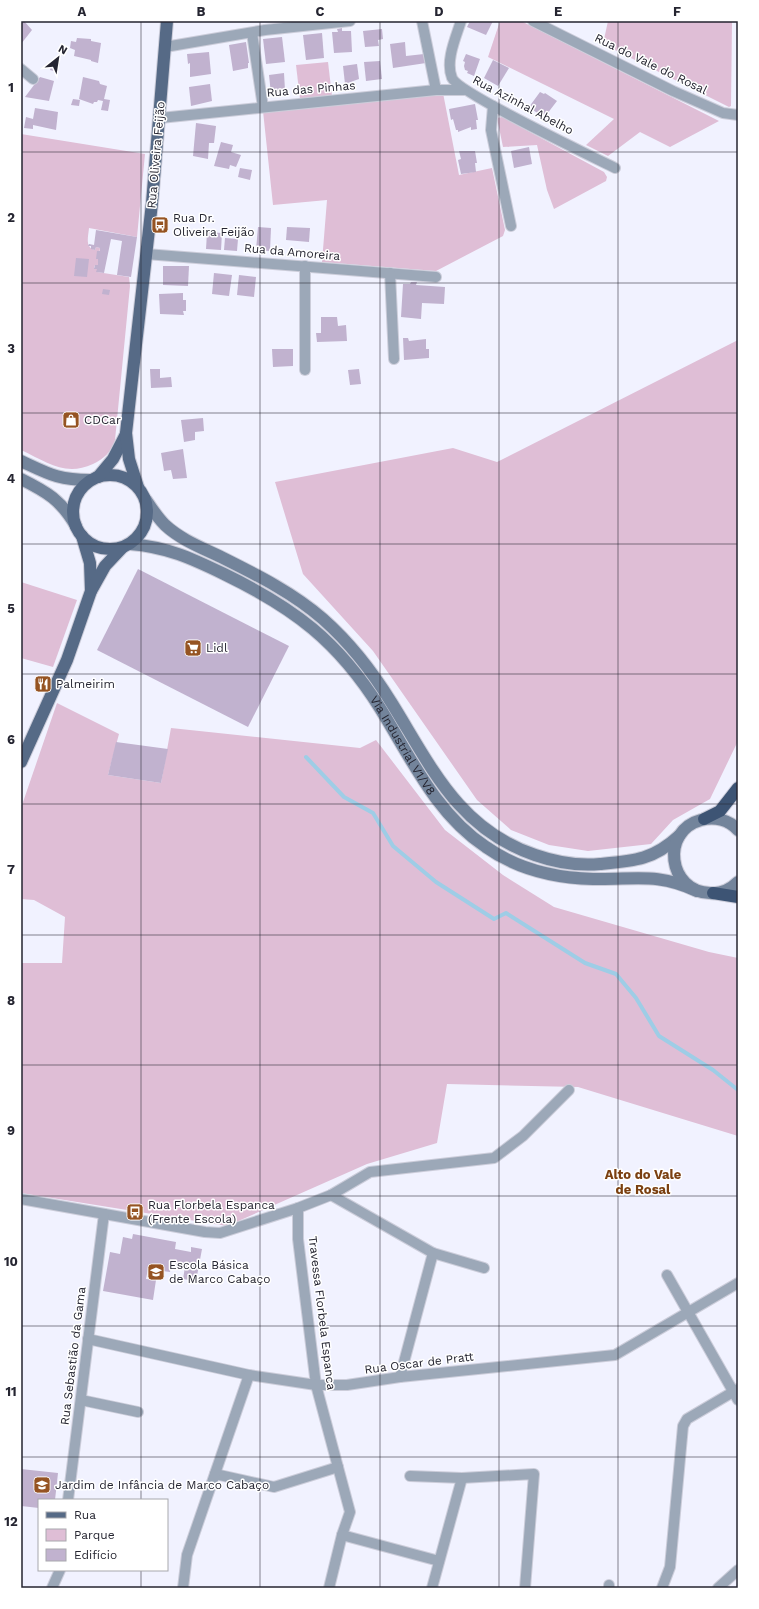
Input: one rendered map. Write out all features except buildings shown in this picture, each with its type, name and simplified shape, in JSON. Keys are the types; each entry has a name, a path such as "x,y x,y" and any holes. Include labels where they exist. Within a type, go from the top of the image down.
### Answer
{"highway":[{"path":"704,819 720,811 738,788"},
{"path":"714,893 738,897"}],"main road":[{"name":"Rua Oliveira Feijão","path":"138,487 129,459 126,432 160,118 167,21"},
{"name":"Rua Oliveira Feijão","path":"94,478 113,459 126,432"},
{"path":"21,461 66,480 94,478 109,475 120,476 130,480 138,487 146,500 148,516 142,532 105,566 90,590 67,660 21,762"},
{"path":"90,590 90,563 73,513 75,500 81,489 94,478"},
{"path":"21,480 52,496 63,505 79,531 93,546 108,549 126,546"},
{"name":"Via Industrial V1/V8","path":"146,500 157,517 179,536 271,583 304,604 333,628 371,672 445,790 468,815 495,836 510,845 542,858 594,865 646,858 665,848 690,824 704,819"},
{"name":"Via Industrial V1/V8","path":"126,546 172,550 265,594 310,626 337,651 360,679 442,808 461,829 487,849 521,865 557,876 594,879 657,878 681,883 697,891"},
{"path":"704,819 713,818 735,827"},
{"path":"679,836 673,854 675,867 682,880 697,891 714,893 729,889 738,882"}],"street":[{"path":"165,47 252,33 350,21"},
{"path":"422,21 436,90"},
{"name":"Rua Azinhal Abelho","path":"461,21 453,46 451,65 452,76 455,82 464,90 493,106 615,168"},
{"name":"Rua do Vale do Rosal","path":"533,21 687,97 723,113 738,115"},
{"path":"252,33 262,107"},
{"path":"21,69 32,79"},
{"name":"Rua das Pinhas","path":"160,118 436,90 464,90"},
{"path":"493,106 491,130 511,226"},
{"name":"Rua da Amoreira","path":"146,254 436,277"},
{"path":"305,266 305,370"},
{"path":"390,273 394,359"},
{"path":"21,1200 205,1232 220,1233 298,1208 331,1195 370,1172 494,1158 523,1136 568,1090"},
{"path":"331,1195 433,1253 484,1268"},
{"name":"Travessa Florbela Espanca","path":"298,1208 298,1239 316,1384 350,1512 342,1535 329,1588"},
{"name":"Rua Sebastião da Gama","path":"68,1499 104,1214"},
{"path":"400,1377 433,1253"},
{"path":"662,1588 670,1567 683,1426 687,1419 736,1393 667,1275"},
{"name":"Rua Oscar de Pratt","path":"88,1339 157,1356 249,1375 316,1384 348,1385 400,1377 615,1355 738,1283"},
{"path":"183,1588 187,1555 249,1375"},
{"path":"81,1400 138,1412"},
{"path":"215,1474 274,1487 338,1467"},
{"path":"410,1476 462,1478 534,1474 525,1588"},
{"path":"432,1588 462,1478"},
{"path":"342,1535 439,1561"},
{"path":"718,1588 738,1570"},
{"path":"52,1588 60,1571"}],"green space":[{"path":"500,21 521,21 719,121 670,147 640,132 608,156 586,145 614,119 488,57"},
{"path":"608,21 732,21 731,106 729,107 603,44"},
{"path":"328,62 332,96 300,99 296,65"},
{"path":"443,93 459,175 492,168 505,230 503,236 436,271 322,262 327,200 273,205 263,111"},
{"path":"502,117 604,172 607,177 606,181 554,209 547,190 537,145 503,147 497,118"},
{"path":"21,134 145,154 137,237 89,228 88,245 95,250 96,247 100,248 98,265 95,265 94,268 97,269 97,272 129,277 130,286 115,440 109,452 101,460 83,468 74,469 56,466 21,450"},
{"path":"738,340 737,743 710,799 673,820 651,844 588,851 549,845 511,830 477,800 373,651 303,574 275,482 453,448 497,462"},
{"path":"21,582 77,600 53,667 21,658"},
{"path":"57,703 119,734 108,775 161,783 171,728 360,748 376,740 445,830 503,875 554,907 709,952 738,958 738,1136 578,1087 447,1084 437,1143 367,1164 227,1226 21,1193 21,963 62,963 65,917 34,900 21,899 21,808"}],"waterway":[{"path":"306,757 344,797 373,813 393,846 436,882 494,919 506,913 585,963 616,974 636,998 659,1036 713,1070 738,1090"}],"place":[{"name":"Rua Dr. Oliveira Feijão","path":"160,225"},
{"name":"CDCar","path":"71,420"},
{"name":"Lidl","path":"193,648"},
{"name":"Palmeirim","path":"43,684"},
{"name":"Rua Florbela Espanca (Frente Escola)","path":"135,1212"},
{"name":"Escola Básica de Marco Cabaço","path":"156,1272"},
{"name":"Jardim de Infância de Marco Cabaço","path":"42,1485"}],"district":[{"name":"Alto do Vale de Rosal","path":"643,1182"}]}
